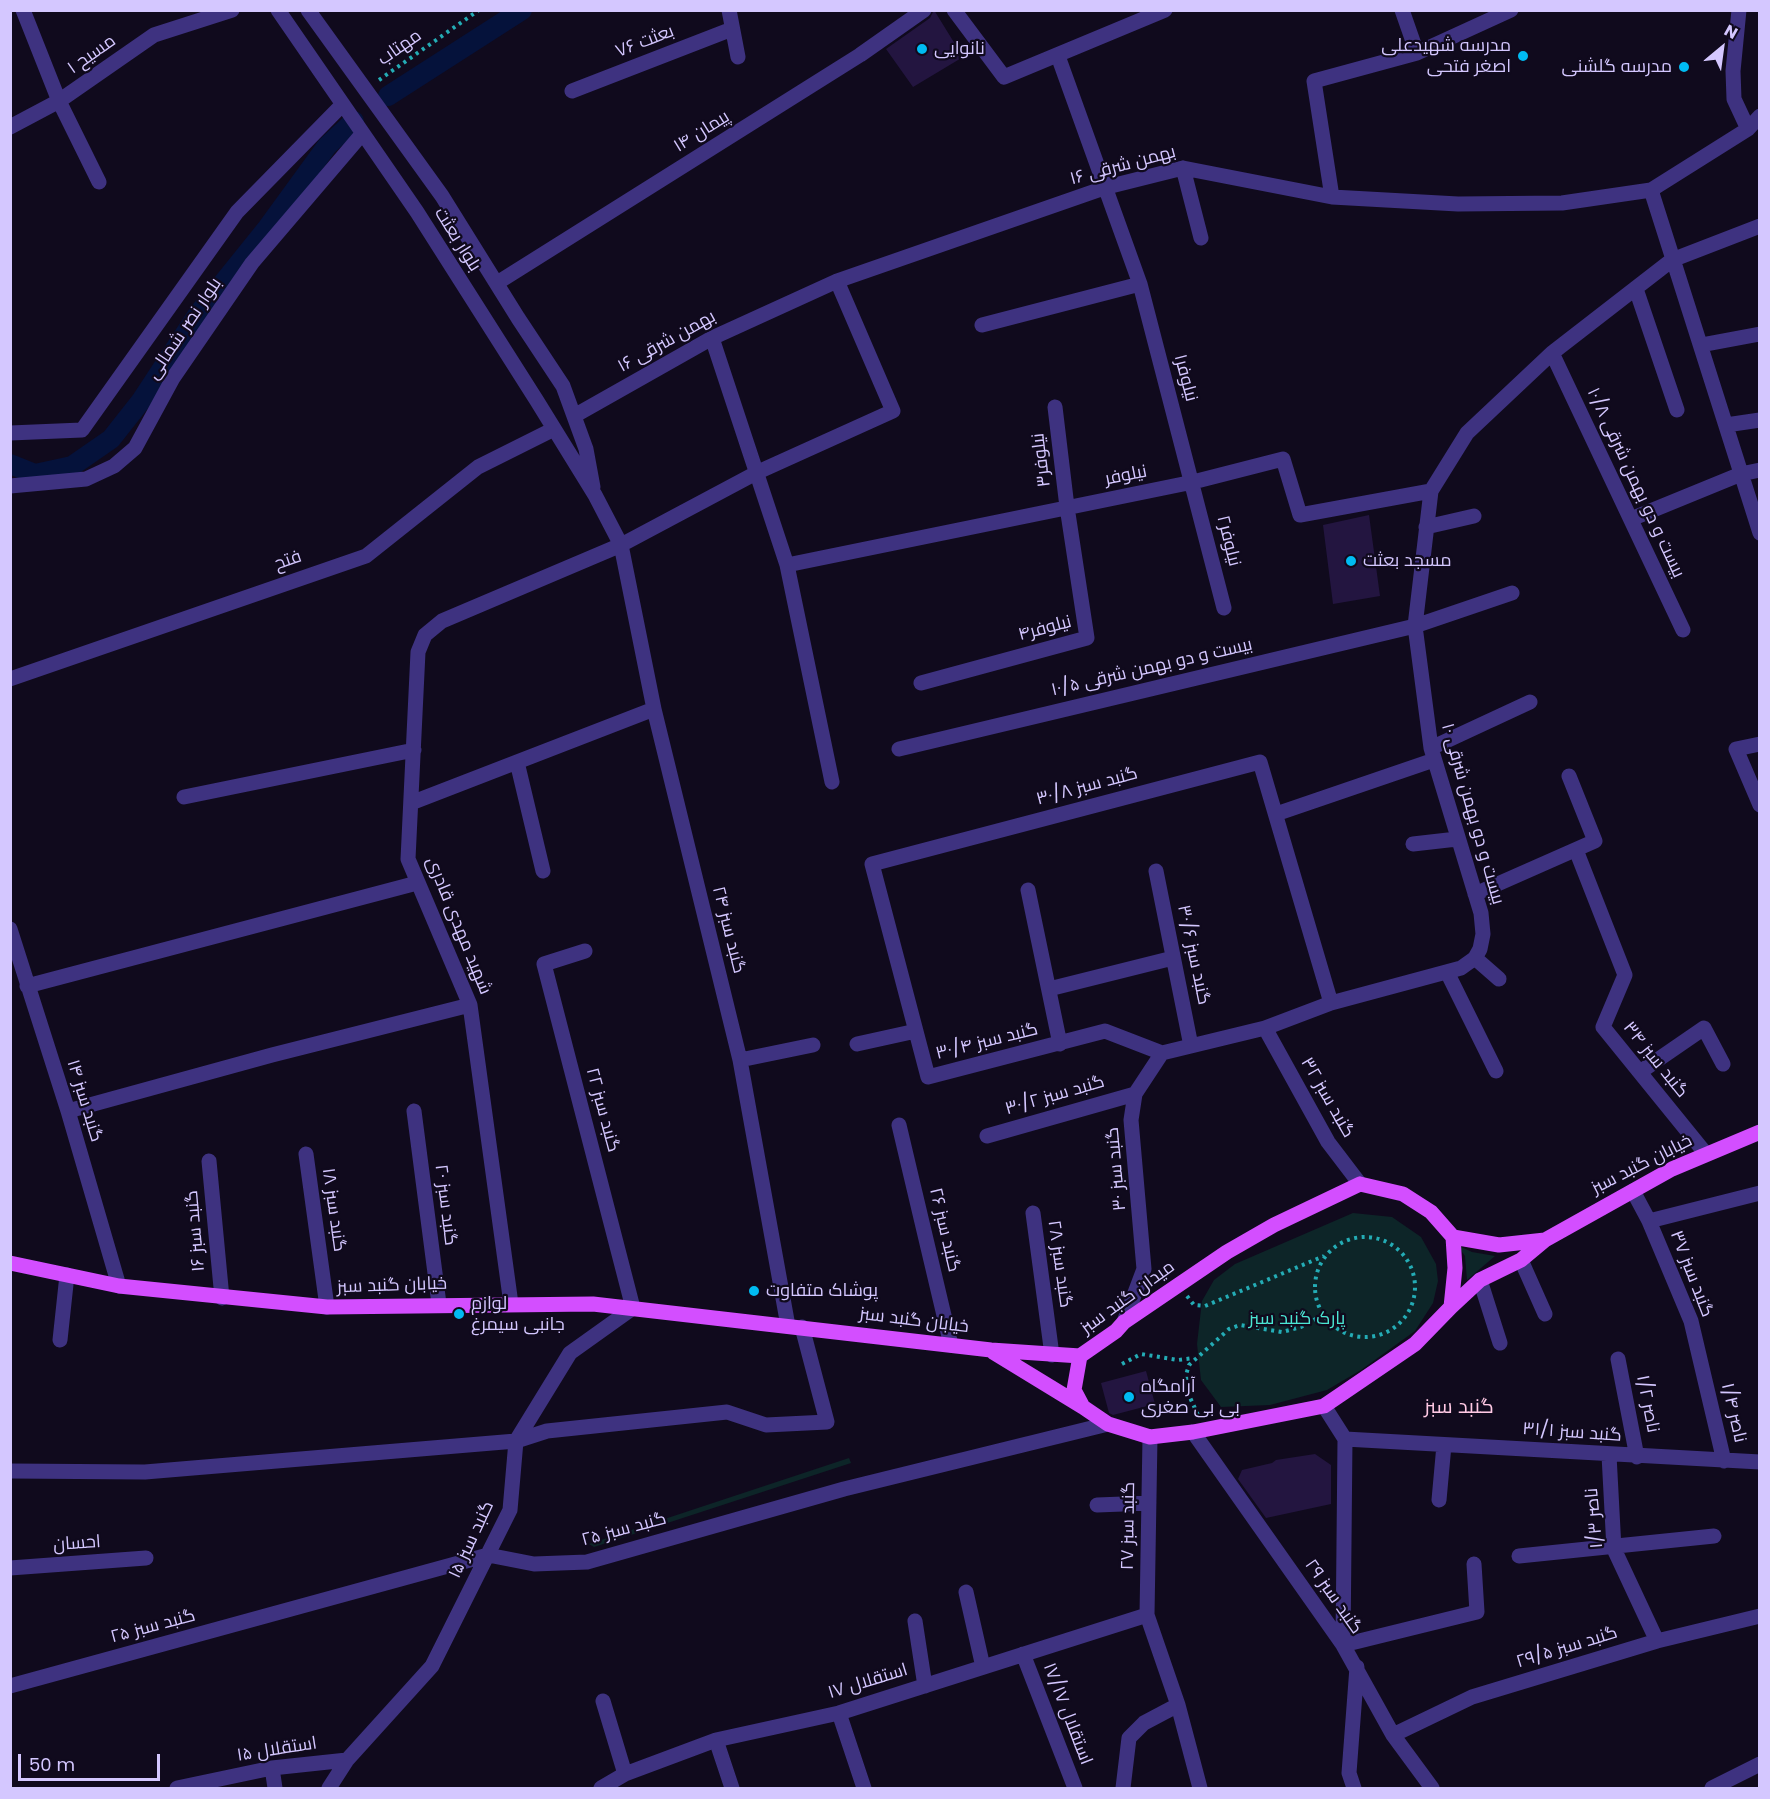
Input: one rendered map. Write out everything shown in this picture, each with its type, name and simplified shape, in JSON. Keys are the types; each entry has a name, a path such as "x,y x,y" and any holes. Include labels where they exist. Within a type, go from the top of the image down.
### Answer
{"main road":[{"name":"خیابان گنبد سبز","path":"1451,1307 1480,1280 1521,1260 1545,1240 1706,1154 1760,1132"},
{"path":"1083,1407 1108,1424 1150,1437 1200,1431 1323,1406 1415,1344 1451,1307 1455,1268 1453,1237 1431,1212 1403,1194 1360,1184"},
{"name":"میدان گنبد سبز","path":"1083,1407 1074,1390 1080,1356 1116,1331 1124,1322 1227,1252 1274,1225 1360,1184"},
{"name":"خیابان گنبد سبز","path":"1453,1237 1499,1245 1545,1240"},
{"name":"خیابان گنبد سبز","path":"10,1263 119,1286 222,1298 327,1307 593,1304 991,1350 1080,1356"},
{"name":"خیابان گنبد سبز","path":"991,1350 1083,1407"}],"street":[{"path":"23,10 59,101 99,182"},
{"name":"مسیح ۱","path":"10,127 59,101 154,35 232,10"},
{"name":"بلوار بعثت","path":"278,10 436,242 537,401 552,430 595,495 621,545"},
{"name":"بلوار بعثت","path":"308,10 367,88 442,196 563,386 586,449 595,495"},
{"path":"729,10 738,57"},
{"name":"پیمان ۱۴","path":"497,283 860,56 924,10"},
{"path":"954,10 1004,77 1165,10"},
{"path":"1402,10 1417,53"},
{"path":"1332,197 1314,81 1417,53 1511,10"},
{"path":"1739,10 1733,71 1734,99 1748,129"},
{"name":"بعثت ۷۶","path":"572,91 732,29"},
{"name":"نیلوفر۱","path":"1058,56 1140,284 1193,482"},
{"name":"بلوار نصر شمالی","path":"10,432 82,430 237,212 342,105"},
{"path":"1760,116 1748,129 1651,190 1760,533"},
{"name":"بلوار نصر شمالی","path":"10,486 86,479 114,466 135,448 173,378 252,263 363,134"},
{"path":"1183,168 1201,238"},
{"name":"بهمن شرقی ۱۶","path":"574,416 712,338 837,280 1107,187 1183,168 1332,197 1458,204 1562,204 1651,190"},
{"name":"بیست و دو بهمن شرقی ۱۰","path":"1475,958 1483,934 1481,913 1432,754 1415,626 1431,491 1467,433 1552,353 1672,260 1760,226"},
{"name":"شهید مهدی قادری","path":"511,1304 470,1005 408,859 418,652 425,634 442,621 621,545 758,472 892,411 837,280"},
{"path":"982,325 1140,284"},
{"path":"1636,289 1677,410"},
{"path":"1701,345 1760,334"},
{"path":"712,338 787,565 832,782"},
{"name":"بیست و دو بهمن شرقی ۱۰/۸","path":"1552,353 1683,630"},
{"name":"نیلوفر۳","path":"1056,407 1067,507"},
{"path":"1726,425 1760,420"},
{"name":"فتح","path":"10,679 366,556 478,466 552,430"},
{"name":"نیلوفر","path":"787,565 1193,482 1283,459 1300,515 1431,491"},
{"path":"1631,519 1742,474 1760,470"},
{"name":"نیلوفر۲","path":"1193,482 1224,608"},
{"name":"نیلوفر۴","path":"921,683 1087,638 1067,507"},
{"path":"1426,526 1474,516"},
{"name":"گنبد سبز ۲۴","path":"516,1442 547,1431 727,1412 766,1425 826,1422 795,1327 740,1060 654,709 621,545"},
{"name":"بیست و دو بهمن شرقی ۱۰/۵","path":"899,748 1415,626 1512,593"},
{"path":"1331,1003 1276,814 1432,754 1530,702"},
{"path":"411,803 654,709"},
{"path":"1760,744 1736,749 1760,805"},
{"path":"184,797 414,750"},
{"path":"517,762 543,871"},
{"name":"گنبد سبز ۳۰/۸","path":"872,864 1260,762 1276,814"},
{"path":"1475,894 1595,841 1569,776"},
{"path":"1413,844 1457,839"},
{"name":"گنبد سبز ۳۴","path":"1576,850 1625,975 1603,1027 1706,1154"},
{"name":"گنبد سبز ۳۰/۴","path":"872,864 928,1077 1105,1032 1162,1053"},
{"name":"گنبد سبز ۳۰/۶","path":"1156,872 1191,1046"},
{"path":"27,986 417,883"},
{"path":"1028,890 1060,1044"},
{"name":"گنبد سبز ۱۴","path":"10,929 68,1111 119,1286"},
{"name":"گنبد سبز ۲۲","path":"585,951 544,964 633,1308"},
{"path":"1049,989 1173,958"},
{"path":"1162,1053 1266,1028 1331,1003 1461,968 1475,958 1499,980"},
{"path":"1447,972 1496,1071"},
{"path":"68,1111 272,1055 470,1005"},
{"name":"گنبد سبز ۳۲","path":"1266,1028 1328,1142 1360,1184"},
{"path":"1640,1072 1704,1028 1723,1064"},
{"path":"857,1044 916,1031"},
{"path":"740,1060 813,1045"},
{"name":"گنبد سبز ۳۰","path":"1124,1322 1144,1269 1131,1120 1135,1094 1162,1053"},
{"name":"گنبد سبز ۳۰/۲","path":"987,1136 1135,1094"},
{"name":"گنبد سبز ۲۰","path":"414,1111 438,1304"},
{"name":"گنبد سبز ۲۶","path":"899,1125 951,1345"},
{"name":"گنبد سبز ۱۸","path":"306,1154 327,1307"},
{"name":"گنبد سبز ۱۶","path":"209,1161 222,1298"},
{"name":"گنبد سبز ۳۷","path":"1633,1191 1649,1221 1690,1320 1703,1374"},
{"path":"1649,1221 1760,1193"},
{"name":"گنبد سبز ۲۸","path":"1033,1213 1052,1355"},
{"path":"1521,1260 1545,1314"},
{"path":"60,1340 67,1275"},
{"path":"1480,1280 1500,1343"},
{"name":"گنبد سبز ۱۵","path":"329,1788 347,1760 432,1666 510,1510 516,1442 570,1353 633,1308"},
{"name":"ناصر ۱/۲","path":"1618,1359 1637,1457"},
{"name":"ناصر ۱/۴","path":"1703,1374 1724,1461"},
{"path":"1323,1406 1346,1439 1343,1645 1477,1612 1474,1564"},
{"name":"گنبد سبز ۲۵","path":"10,1686 488,1555 534,1564 587,1562 844,1489 1108,1424"},
{"name":"گنبد سبز ۲۹","path":"1200,1431 1357,1667 1393,1735 1432,1788"},
{"name":"گنبد سبز ۲۷","path":"1147,1615 1150,1437"},
{"name":"گنبد سبز ۳۱/۱","path":"1346,1439 1637,1457 1760,1462"},
{"path":"10,1471 145,1472 516,1442"},
{"path":"1439,1500 1444,1445"},
{"name":"ناصر ۱/۳","path":"1609,1455 1614,1549 1657,1641"},
{"path":"1097,1505 1149,1503"},
{"path":"1519,1556 1614,1549 1714,1536"},
{"name":"احسان","path":"10,1568 146,1558"},
{"path":"966,1592 983,1667"},
{"path":"1147,1615 1178,1705 1200,1788"},
{"name":"استقلال ۱۷","path":"601,1788 625,1774 716,1740 839,1713 1147,1615"},
{"name":"گنبد سبز ۲۹/۵","path":"1393,1735 1472,1697 1657,1641 1760,1616"},
{"path":"915,1621 925,1686"},
{"name":"استقلال ۱۷/۱۷","path":"1023,1654 1075,1788"},
{"path":"1354,1788 1349,1773 1357,1667"},
{"path":"603,1701 625,1774"},
{"path":"1123,1788 1129,1738 1144,1723 1178,1705"},
{"path":"839,1713 864,1788"},
{"path":"716,1740 732,1788"},
{"name":"استقلال ۱۵","path":"177,1788 272,1768 347,1760"},
{"path":"1712,1788 1760,1764"},
{"path":"272,1768 275,1788"}],"path":[{"name":"مهتاب","path":"367,88 479,10"},
{"path":"1354,1238 1379,1239 1402,1252 1411,1267 1415,1284 1414,1301 1406,1317 1393,1329 1378,1336 1360,1337 1343,1333 1323,1315 1315,1295 1314,1282 1325,1256 1337,1244 1354,1238"},
{"path":"1178,1285 1194,1305 1206,1306 1325,1256"},
{"path":"1122,1364 1142,1354 1178,1360 1194,1358 1211,1347 1229,1329 1240,1325 1282,1332 1301,1327 1323,1315"},
{"path":"1194,1358 1186,1375 1187,1391 1200,1431"}],"green space":[{"name":"پارک گنبد سبز","path":"1353,1213 1392,1217 1421,1237 1436,1264 1438,1281 1433,1303 1415,1331 1361,1370 1327,1390 1270,1405 1221,1407 1201,1380 1197,1344 1202,1301 1214,1280 1235,1264"},
{"path":"1457,1245 1472,1252 1495,1256 1467,1280 1465,1256"},
{"path":"849,1458 851,1463 594,1547 589,1544"}],"building":[{"name":"نانوایی","path":"934,10 963,57 913,87 886,49 930,18"},
{"name":"مسجد بعثت","path":"1369,515 1380,596 1333,604 1323,525"},
{"name":"آرامگاه بی بی صغری","path":"1146,1371 1155,1404 1113,1415 1109,1413 1101,1383"},
{"path":"1315,1454 1331,1465 1331,1504 1266,1518 1238,1479 1242,1470 1276,1460"}],"waterway":[{"path":"388,96 522,10"},
{"path":"10,464 35,474 72,466 111,439 141,401 198,314 268,227 327,146 354,121"}],"place":[{"name":"نانوایی","path":"922,49"},
{"name":"مدرسه شهیدعلی اصغر فتحی","path":"1523,56"},
{"name":"مدرسه گلشنی","path":"1684,67"},
{"name":"مسجد بعثت","path":"1351,561"},
{"name":"پوشاک متفاوت","path":"754,1291"},
{"name":"لوازم جانبی سیمرغ","path":"459,1314"},
{"name":"آرامگاه بی بی صغری","path":"1129,1397"}],"district":[{"name":"گنبد سبز","path":"1459,1408"}]}
